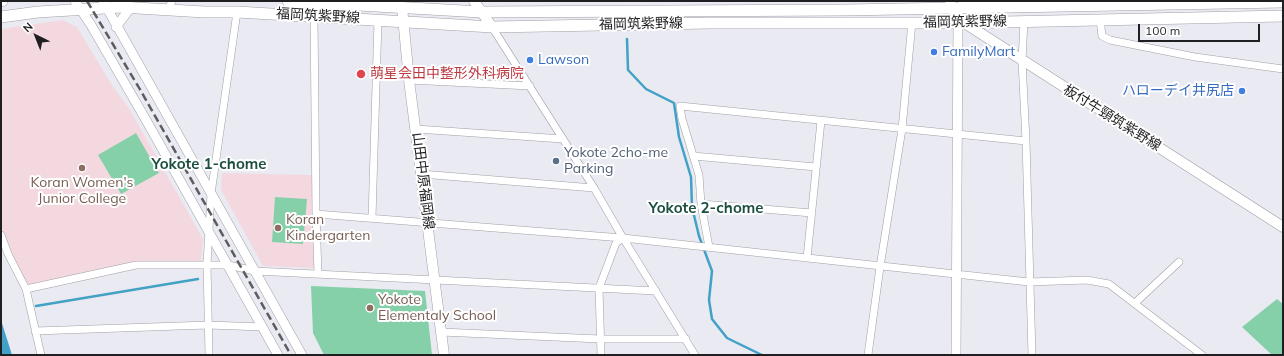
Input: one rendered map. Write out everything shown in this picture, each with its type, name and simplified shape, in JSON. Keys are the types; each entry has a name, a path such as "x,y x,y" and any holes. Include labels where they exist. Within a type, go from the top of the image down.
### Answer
{"main road":[{"name":"福岡筑紫野線","path":"288,1 481,12 782,6 1283,2"},
{"path":"474,1 492,27"},
{"name":"福岡筑紫野線","path":"1,17 78,6 105,4 131,8 170,5 237,12 402,20 492,27 960,22 1283,16"},
{"name":"板付牛頸筑紫野線","path":"951,4 960,22 1283,227"},
{"name":"山田中原福岡線","path":"402,7 402,20 409,80 444,355"}],"street":[{"path":"951,4 977,1"},
{"path":"105,4 116,27 302,355"},
{"path":"78,6 209,231 278,355"},
{"path":"116,27 131,8"},
{"path":"209,355 207,264 211,194 237,12"},
{"path":"314,16 318,274"},
{"path":"372,218 378,20"},
{"path":"1100,20 1102,36 1110,40 1195,57 1283,69"},
{"path":"1024,21 1022,61 1026,141 1032,355"},
{"path":"868,355 880,267 902,129 912,22"},
{"path":"956,355 957,134 960,22"},
{"path":"492,27 594,188 622,238 695,355"},
{"path":"409,80 530,86"},
{"path":"708,247 701,204 699,175 682,119 680,106 1026,141"},
{"path":"807,258 821,121"},
{"path":"416,129 563,140"},
{"path":"693,156 816,167"},
{"path":"421,174 594,188"},
{"path":"701,204 812,212"},
{"path":"316,214 428,224 622,238 957,276 1029,282 1087,280 1109,284 1202,355"},
{"path":"1,235 8,254 26,289 42,355"},
{"path":"601,355 599,288 616,243 622,238"},
{"path":"1135,303 1180,262"},
{"path":"26,289 136,265 207,264 228,265 255,271 656,291"},
{"path":"35,331 208,325 263,327"},
{"path":"441,332 600,339 686,339"},
{"path":"1189,355 1195,349"}],"shaded area":[{"name":"Koran Women's Junior College","path":"63,20 77,27 110,82 130,110 203,239 201,261 198,264 148,265 28,285 25,284 1,226 1,29"},
{"name":"Koran Kindergarten","path":"222,173 312,175 314,268 263,266 221,190"}],"green space":[{"path":"136,133 159,173 121,194 98,155"},
{"path":"275,197 307,199 303,244 272,242"},
{"name":"Yokote Elementaly School","path":"311,286 425,291 432,355 324,355 313,333"},
{"path":"1277,299 1283,304 1283,355 1272,355 1242,327"}],"water":[{"path":"1,320 12,355 1,355"}],"waterway":[{"path":"627,39 628,70 646,89 674,103 679,137 691,177 692,207 699,236 712,271 709,300 712,319 727,338 762,355"},
{"path":"36,306 198,279"}],"railway":[{"path":"87,1 138,86 291,355"}],"place":[{"name":"FamilyMart","path":"934,52"},
{"name":"Lawson","path":"530,60"},
{"name":"萌星会田中整形外科病院","path":"361,74"},
{"name":"ハローデイ井尻店","path":"1242,91"},
{"name":"Yokote 2cho-me Parking","path":"556,161"},
{"name":"Koran Women's Junior College","path":"82,168"},
{"name":"Koran Kindergarten","path":"278,228"},
{"name":"Yokote Elementaly School","path":"370,308"}],"district":[{"name":"Yokote 1-chome","path":"209,164"},
{"name":"Yokote 2-chome","path":"706,208"}]}
